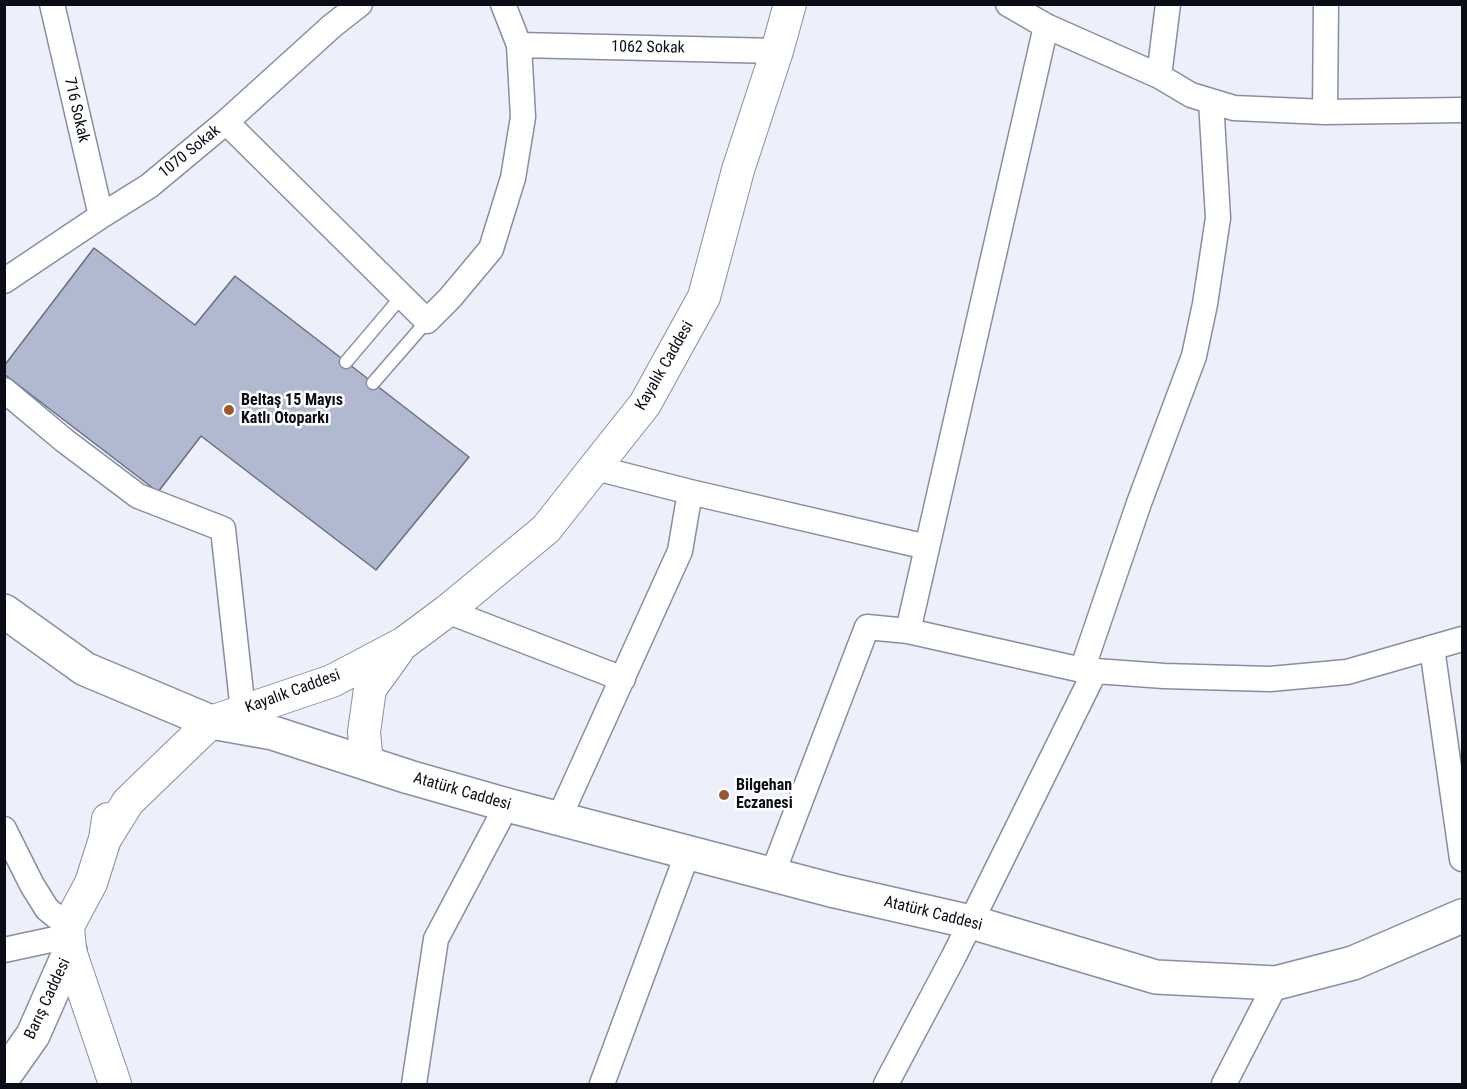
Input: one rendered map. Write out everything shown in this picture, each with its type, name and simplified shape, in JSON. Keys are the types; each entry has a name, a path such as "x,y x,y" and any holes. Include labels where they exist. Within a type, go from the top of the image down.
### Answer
{"main road":[{"name":"Atatürk Caddesi","path":"4,611 85,669 211,722 273,733 400,774 507,805 772,874 971,922 1156,977 1276,983 1353,963 1462,916"},
{"name":"Atatürk Caddesi","path":"273,733 289,748 366,774 400,774"},
{"name":"Barış Caddesi","path":"4,1076 33,1035 69,938"}],"street":[{"name":"716 Sokak","path":"52,4 100,216"},
{"name":"1070 Sokak","path":"4,280 149,186 226,122 329,15 360,4"},
{"path":"226,122 427,321 450,298 491,249 513,178 523,117 519,45 503,4"},
{"name":"Kayalık Caddesi","path":"69,938 91,883 105,838 109,813 123,792 152,766 187,745 211,722 332,681 404,643 447,611 546,529 596,468 645,404 704,297 738,170 790,4"},
{"path":"1008,4 1046,26 1159,76 1191,95 1234,108 1325,112 1462,110"},
{"path":"1159,76 1168,4"},
{"path":"1325,112 1326,4"},
{"path":"908,631 1046,26"},
{"name":"1062 Sokak","path":"519,45 777,51"},
{"path":"886,1084 971,922 1089,670 1139,503 1194,356 1205,304 1218,218 1211,101"},
{"path":"4,390 65,441 138,496 223,529 243,711"},
{"path":"596,468 927,547"},
{"path":"559,818 680,551 690,492"},
{"path":"447,611 623,679"},
{"path":"772,874 867,627 908,631 1089,670 1164,676 1270,679 1347,672 1462,639"},
{"name":"Kayalık Caddesi","path":"367,763 364,732 370,689 404,643"},
{"path":"1432,648 1462,859"},
{"path":"414,1084 436,939 507,805"},
{"path":"4,829 32,885 69,938 115,1084"},
{"path":"602,1084 688,852"},
{"path":"4,950 69,938"},
{"path":"1224,1084 1276,983"}],"lane":[{"path":"346,362 402,296"},
{"path":"373,383 427,321"}],"building":[{"name":"Beltaş 15 Mayıs Katlı Otoparkı","path":"94,248 195,325 235,276 469,457 376,570 201,436 158,492 4,374 4,366"}],"place":[{"name":"Beltaş 15 Mayıs Katlı Otoparkı","path":"229,410"},
{"name":"Bilgehan Eczanesi","path":"724,795"}]}
